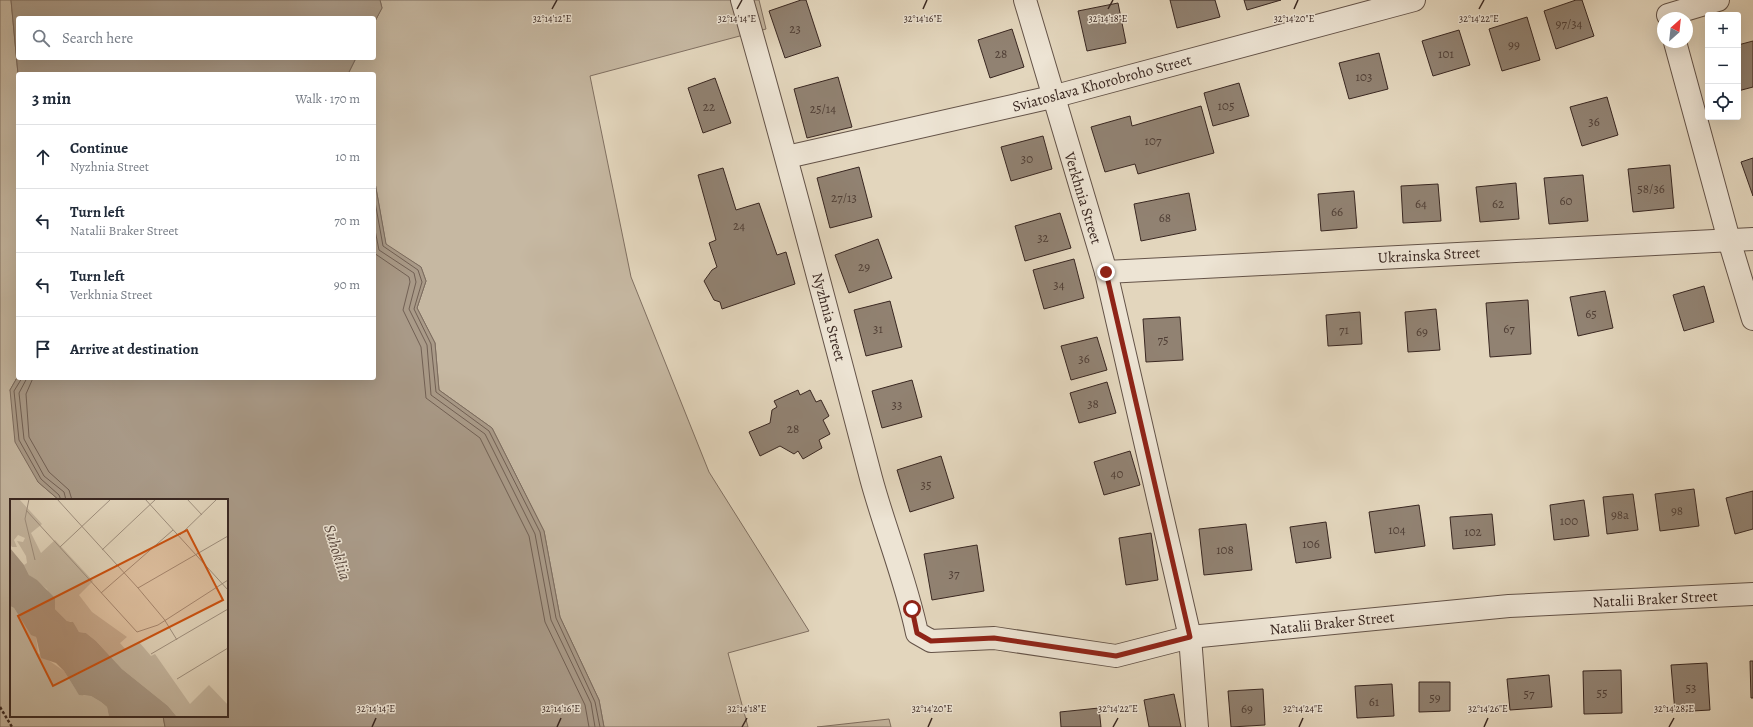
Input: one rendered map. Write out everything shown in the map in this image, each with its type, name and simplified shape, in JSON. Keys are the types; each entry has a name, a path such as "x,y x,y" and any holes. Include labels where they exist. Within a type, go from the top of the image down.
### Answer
{"street":[{"name":"Nyzhnia Street","path":"742,0 787,157 872,482 912,609 917,633"},
{"name":"Verkhnia Street","path":"1025,0 1052,97 1106,272 1190,637 1197,727"},
{"name":"Sviatoslava Khorobroho Street","path":"787,157 1052,97 1414,0"},
{"path":"1666,11 1718,0"},
{"path":"1677,48 1729,240 1753,319"},
{"name":"Ukrainska Street","path":"1106,272 1753,239"},
{"name":"Natalii Braker Street","path":"917,633 931,641 994,638 1116,656 1190,637 1509,606 1753,594"}],"path":[{"path":"0,707 12,727"}],"shaded area":[{"path":"0,0 11,0 18,72 16,72 16,380 10,390 38,482 58,499 10,499 10,717 163,717 165,727 0,727"},
{"path":"380,0 759,0 766,29 590,76 631,277 709,472 809,631 728,653 748,727 604,727 599,700 560,617 544,531 492,428 439,390 435,343 417,308 426,281 421,267 386,245 376,188 376,72 349,72 355,60 376,60 376,19 382,8"},
{"path":"889,719 891,727 817,727"}],"water":[{"path":"11,0 380,0 382,8 376,19 376,16 16,16 16,53"},
{"path":"17,60 355,60 349,72 18,72"},
{"name":"Suhokliia","path":"376,188 386,244 421,267 426,281 417,308 435,343 439,390 492,428 544,531 560,617 599,700 604,727 165,727 163,717 228,717 228,499 58,499 38,482 15,442 10,390 16,380 376,380"}],"building":[{"path":"801,0 806,0 821,46 785,58 769,11"},
{"path":"1170,0 1215,0 1220,17 1177,28"},
{"path":"1244,0 1281,0 1247,10"},
{"path":"1576,0 1582,0 1594,36 1556,49 1544,11"},
{"path":"1118,3 1126,43 1087,51 1078,11"},
{"path":"1527,17 1540,60 1502,71 1489,29"},
{"path":"1012,29 1024,67 990,78 978,40"},
{"path":"1459,30 1470,65 1433,76 1422,41"},
{"path":"1753,41 1753,87 1741,90 1741,48 1741,44"},
{"path":"1379,53 1388,89 1349,99 1339,63"},
{"path":"838,77 852,127 807,138 794,89"},
{"path":"715,78 731,123 703,133 688,88"},
{"path":"1239,83 1249,116 1213,126 1204,93"},
{"path":"1607,97 1618,135 1582,146 1570,107"},
{"path":"1201,106 1214,153 1138,174 1135,164 1105,172 1091,127 1130,116 1132,126"},
{"path":"1043,136 1052,169 1011,181 1001,147"},
{"path":"1753,158 1753,196 1741,162"},
{"path":"1670,165 1674,208 1633,212 1628,169"},
{"path":"859,167 872,217 830,228 817,178"},
{"path":"723,168 736,210 759,203 777,255 786,252 795,284 722,309 720,302 714,300 704,281 712,270 717,267 709,243 716,240 698,175"},
{"path":"1583,175 1588,221 1549,224 1544,178"},
{"path":"1516,183 1519,219 1480,222 1476,187"},
{"path":"1438,184 1441,221 1403,223 1401,186"},
{"path":"1354,191 1357,228 1321,231 1318,194"},
{"path":"1189,193 1196,230 1141,241 1134,204"},
{"path":"1060,213 1071,248 1025,261 1015,226"},
{"path":"878,239 892,278 849,293 835,255"},
{"path":"1074,259 1084,298 1044,309 1033,270"},
{"path":"1704,286 1714,322 1684,331 1673,295"},
{"path":"1605,291 1613,328 1578,336 1570,297"},
{"path":"1528,300 1531,354 1490,357 1486,303"},
{"path":"890,301 902,347 866,356 854,310"},
{"path":"1436,309 1440,350 1408,352 1405,312"},
{"path":"1360,312 1362,344 1328,346 1326,315"},
{"path":"1180,317 1183,360 1146,362 1143,319"},
{"path":"1097,337 1107,370 1071,380 1061,346"},
{"path":"912,380 922,417 882,428 872,391"},
{"path":"1107,382 1116,413 1079,423 1070,393"},
{"path":"798,390 800,395 810,390 816,402 821,400 829,416 823,420 830,434 819,440 822,448 803,459 798,451 794,454 780,446 760,456 749,432 770,423 772,410 777,407 774,401"},
{"path":"1130,451 1140,485 1104,495 1094,462"},
{"path":"941,456 954,498 910,512 897,470"},
{"path":"1694,489 1699,526 1660,531 1655,494"},
{"path":"1753,491 1753,529 1735,534 1726,498"},
{"path":"1633,494 1638,530 1607,534 1603,497"},
{"path":"1584,500 1589,536 1554,540 1550,505"},
{"path":"1419,505 1425,546 1375,553 1369,512"},
{"path":"1492,514 1495,545 1453,549 1450,517"},
{"path":"1326,522 1331,558 1296,563 1290,527"},
{"path":"1246,524 1252,570 1204,575 1199,529"},
{"path":"1151,533 1158,580 1126,585 1119,538"},
{"path":"977,545 984,591 932,600 924,554"},
{"path":"1750,661 1753,661 1753,698 1751,698"},
{"path":"1707,663 1710,710 1675,712 1671,665"},
{"path":"1621,670 1622,713 1584,714 1583,671"},
{"path":"1549,675 1552,707 1510,710 1507,679"},
{"path":"1419,682 1450,682 1450,711 1419,712"},
{"path":"1392,684 1394,716 1357,718 1355,686"},
{"path":"1263,689 1265,725 1231,727 1228,691"},
{"path":"1174,694 1181,727 1149,727 1144,700"},
{"path":"1099,708 1101,727 1061,727 1060,712"}],"route":[{"path":"912,609 917,633 931,641 994,638 1116,656 1190,637 1106,272"}]}
